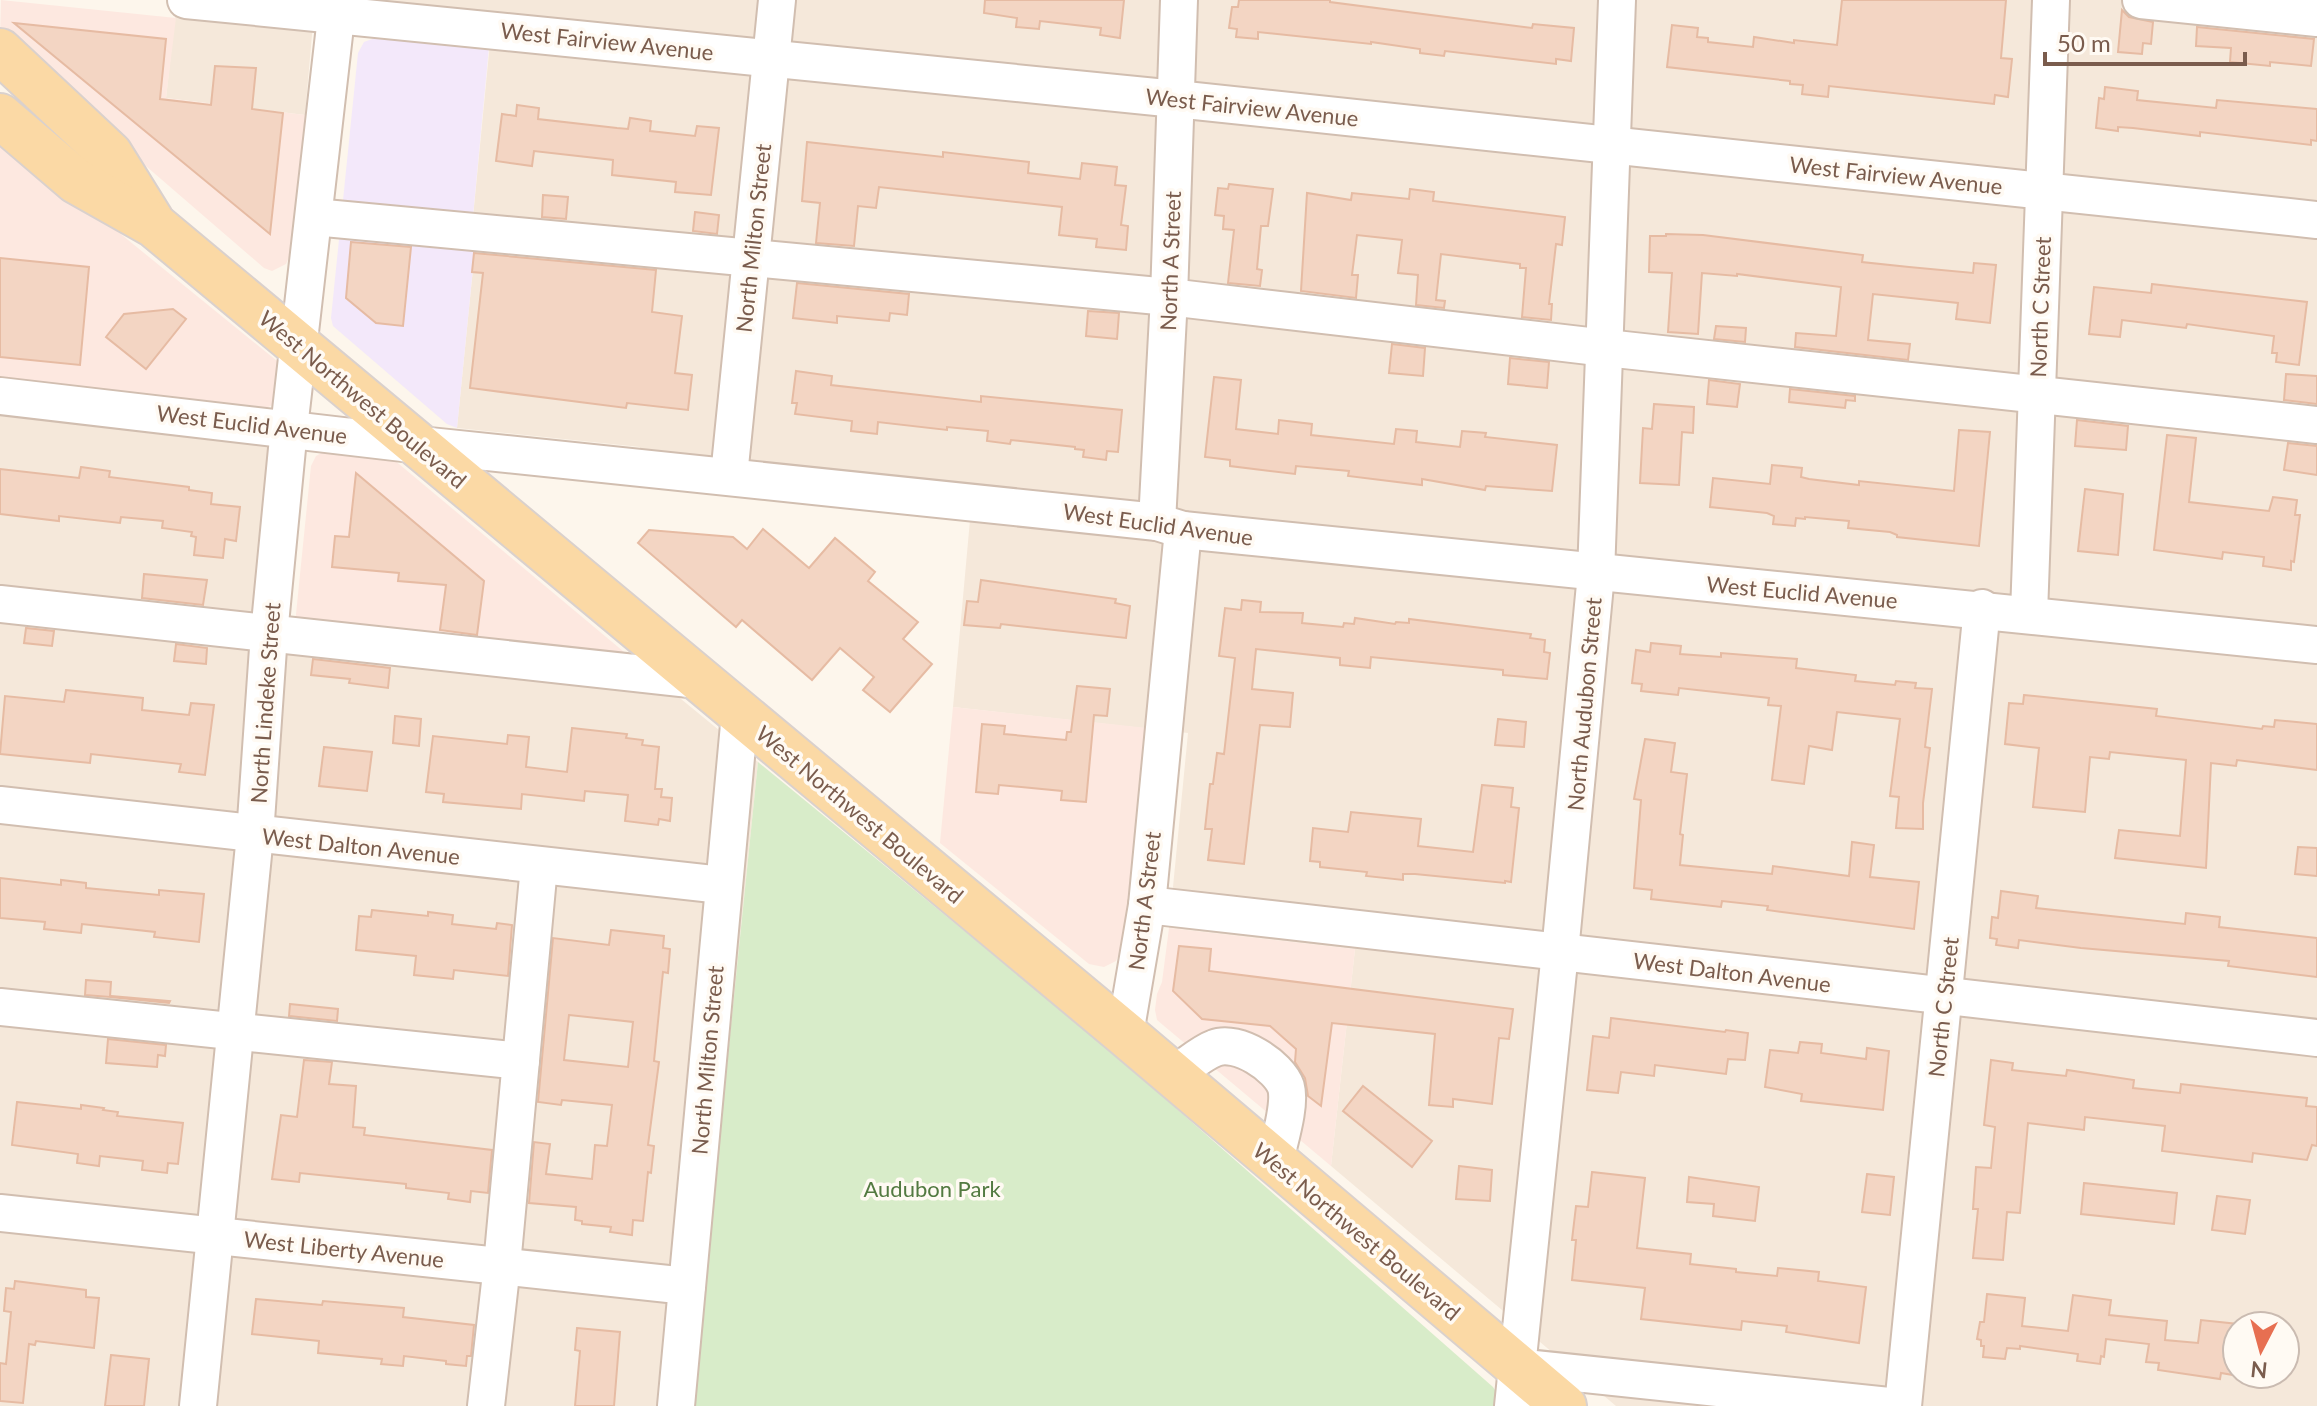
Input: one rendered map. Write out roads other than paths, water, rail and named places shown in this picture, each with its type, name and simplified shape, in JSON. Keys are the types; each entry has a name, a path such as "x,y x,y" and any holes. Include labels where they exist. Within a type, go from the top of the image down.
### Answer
{"main road":[{"name":"West Northwest Boulevard","path":"0,51 110,154 154,225"},
{"name":"West Northwest Boulevard","path":"0,116 76,181 154,225 1125,1034 1275,1161 1515,1386 1564,1406"}],"street":[{"name":"West Fairview Avenue","path":"186,0 338,7 772,58 2317,220"},
{"name":"North Milton Street","path":"729,476 777,0"},
{"name":"North A Street","path":"1125,1034 1147,905 1170,526 1169,297 1179,0"},
{"name":"North Audubon Street","path":"1515,1386 1596,574 1617,0"},
{"name":"North C Street","path":"2029,614 2051,0"},
{"path":"2141,0 2317,18"},
{"name":"North Lindeke Street","path":"198,1406 255,835 269,634 289,428 338,7"},
{"path":"314,217 1169,297 2317,425"},
{"name":"West Euclid Avenue","path":"0,396 1596,574 1982,608 2317,645"},
{"path":"0,604 699,680"},
{"name":"North C Street","path":"1903,1406 1982,608"},
{"name":"North Milton Street","path":"676,1406 740,714"},
{"name":"West Dalton Avenue","path":"0,805 722,885"},
{"path":"486,1406 539,866"},
{"name":"West Dalton Avenue","path":"1147,905 2317,1038"},
{"path":"0,1007 521,1061"},
{"path":"1173,1075 1217,1046 1244,1050 1276,1070 1286,1089 1275,1161"},
{"name":"West Liberty Avenue","path":"0,1213 687,1286"},
{"path":"1515,1386 1889,1406"}],"park label":[{"name":"Audubon Park","path":"932,1188"}]}
